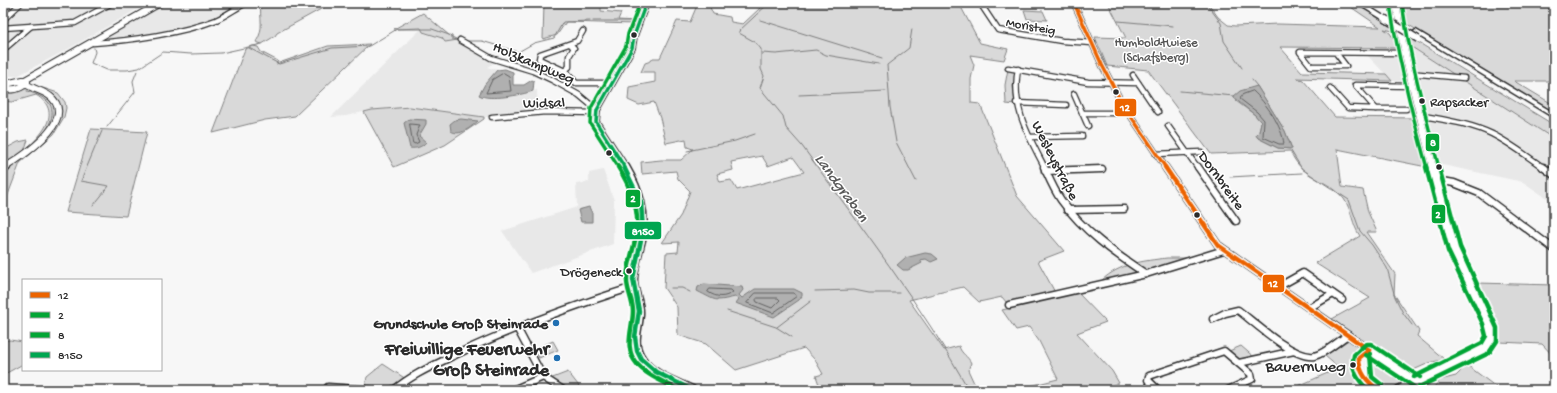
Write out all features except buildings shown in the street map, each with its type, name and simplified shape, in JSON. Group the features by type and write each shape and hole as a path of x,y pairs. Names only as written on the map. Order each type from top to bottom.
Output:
{"highway":[{"path":"1359,3 1486,75 1554,116"},
{"path":"1367,3 1384,16"},
{"path":"1417,36 1467,69 1554,122"}],"main road":[{"path":"18,88 25,82 160,3"},
{"path":"646,3 634,36 632,48 596,111 596,122 629,174 638,194 643,211 642,230 633,280 639,310 635,341 637,352 643,362 651,370 692,390"},
{"path":"1396,3 1412,86 1454,249 1489,322 1492,338 1486,348 1400,390"},
{"path":"3,169 38,143 55,122 58,109 55,101 49,96 36,90 25,82 6,83 4,90 18,88 36,90"}],"street":[{"path":"3,20 21,3"},
{"path":"3,28 78,22 112,3"},
{"path":"92,43 110,42 193,28 218,19 246,3"},
{"name":"Moristeig","path":"980,3 998,30 1062,41 1093,43"},
{"path":"1074,3 1111,82 1128,113 1211,236 1224,250 1427,390"},
{"path":"3,50 31,26"},
{"path":"583,31 578,40 571,44 551,48 538,56 541,61 569,74 572,81 577,83 611,83"},
{"name":"Holzkampweg","path":"460,40 491,58 533,71 552,80 579,95 596,111"},
{"path":"564,71 569,67 569,56 574,48 571,44"},
{"path":"1336,53 1346,66 1311,66 1300,52 1405,54"},
{"path":"1008,68 1088,82 1138,84"},
{"name":"Wesleystraße","path":"1018,69 1015,86 1016,103 1029,137 1045,171 1067,210 1095,238 1126,262 1146,274"},
{"path":"1409,73 1464,78"},
{"path":"1133,75 1158,112"},
{"path":"1376,108 1355,85 1412,86"},
{"path":"1330,88 1348,108 1406,109"},
{"path":"1074,94 1088,126"},
{"path":"1016,103 1066,105"},
{"name":"Widsal","path":"492,117 545,112 596,111"},
{"path":"1082,113 1128,113"},
{"path":"1419,115 1461,123 1481,130 1505,143 1554,176"},
{"name":"Dornbreite","path":"1168,126 1236,222"},
{"path":"1029,137 1082,136"},
{"name":"Dornbreite","path":"1156,154 1201,152"},
{"path":"1045,171 1102,169"},
{"path":"1437,180 1454,183 1479,193 1554,249"},
{"path":"1067,210 1124,209"},
{"path":"1009,305 1146,274 1224,250"},
{"path":"1278,287 1303,273 1342,300"},
{"path":"394,390 415,375 438,363 517,328 550,314 633,286"},
{"path":"1309,308 1333,294"},
{"path":"1213,319 1225,313 1238,310 1294,351 1307,356 1315,356 1348,335"},
{"path":"517,328 543,377 563,390"},
{"path":"1158,390 1148,380 1148,376 1224,351 1251,374 1252,379 1228,390"},
{"path":"1239,363 1294,351"},
{"path":"513,390 543,377"},
{"path":"328,387 370,390"}],"shaded area":[{"path":"3,3 148,3 70,48 17,76 13,76 3,75"},
{"path":"163,3 192,6 196,3 246,3 232,11 193,28 117,40 106,39 106,36"},
{"path":"422,28 423,32 442,38 445,42 458,40 498,61 487,67 497,70 485,84 483,98 525,94 537,90 538,115 484,117 410,107 372,110 346,116 331,117"},
{"name":"Rapsacker","path":"1407,44 1554,139 1554,203 1523,182 1438,164 1417,91"},
{"path":"1372,48 1399,48 1406,82 1392,81 1364,52 1376,52"},
{"path":"603,170 614,200 613,244 531,273 502,231 577,207 576,184 589,182 589,173"}],"green space":[{"path":"261,3 332,3 277,33 275,36 262,44 256,42 261,28"},
{"path":"544,3 601,4 601,11 621,13 618,20 636,21 635,24 566,22 557,35 543,39"},
{"path":"698,3 708,3 713,14 730,17 731,22 743,24 760,8 748,3 978,3 979,6 961,7 980,43 1008,49 1004,60 970,55 974,65 971,79 971,103 980,104 1017,196 1064,251 1038,261 1057,296 1077,292 1106,322 1077,333 1112,371 1119,383 1099,390 1014,390 1058,379 1039,341 1029,327 1016,330 1002,310 1011,308 1002,297 979,302 963,287 909,300 944,350 959,346 961,351 970,361 971,363 968,370 974,383 974,390 821,390 816,376 823,374 815,360 804,348 736,370 706,344 678,335 677,307 664,288 666,253 678,252 679,242 662,243 681,215 690,191 678,179 676,171 642,174 641,162 681,160 693,149 687,147 686,139 666,143 660,118 654,102 639,105 628,100 629,87 655,82 655,72 641,72 645,63 651,61 653,58 660,58 677,21 690,22","holes":["762,156 768,166 793,157 804,172 737,190 731,180 720,182 717,174 733,170 731,162"]},
{"name":"Humboldtwiese (Schafsberg)","path":"1108,3 1208,3 1218,17 1228,25 1235,26 1278,24 1380,27 1345,3 1355,3 1396,29 1397,32 1384,29 1390,33 1399,48 1280,47 1302,72 1386,74 1392,81 1296,78 1303,80 1335,117 1416,118 1427,167 1337,149 1342,187 1363,190 1368,212 1377,232 1366,232 1395,274 1394,294 1419,331 1417,336 1444,359 1429,363 1409,372 1332,319 1370,298 1315,263 1360,236 1355,227 1347,203 1337,192 1302,168 1290,151 1211,154 1148,70 1107,66 1095,37 1126,38","holes":["1257,86 1285,131 1292,149 1278,148 1258,138 1256,135 1259,132 1261,122 1255,115 1236,101"]},
{"path":"1428,3 1554,3 1554,81 1514,81 1554,105 1554,112 1402,21 1401,6 1428,5"},
{"path":"1024,10 1043,11 1047,20 1027,19"},
{"path":"423,13 450,36 458,40 445,42 442,38 423,32 421,28 394,29"},
{"path":"1406,35 1554,125 1554,139 1407,44"},
{"path":"370,44 295,116 265,120 213,133 245,49 253,46 258,47 261,52 278,61 276,64 328,46"},
{"path":"1008,69 1016,71 1013,86 1015,105 1006,104 1005,85"},
{"path":"34,85 58,93 65,102 66,108 64,117 54,134 20,163 3,208 3,150 18,142 28,140 24,151 43,131 49,116 48,109 44,102 36,95 12,102 3,101 3,95 23,90"},
{"path":"410,107 484,117 484,119 445,145 394,167 364,112"},
{"path":"91,129 147,132 126,216 66,212"},
{"path":"1167,258 1190,258 1190,260 1102,282 1101,281 1116,270 1132,264"},
{"path":"1477,283 1554,285 1554,357 1542,344 1500,342 1497,325"},
{"path":"1350,339 1360,345 1360,349 1355,360 1353,360 1355,369 1364,380 1376,390 1289,390 1339,368 1325,356"},
{"path":"10,340 22,342 22,365 3,375 3,341"},
{"path":"553,341 558,350 539,358 535,349"},
{"path":"1241,346 1255,358 1239,360 1229,351"},
{"path":"1371,359 1381,361 1394,368 1404,380 1402,383 1389,390 1380,388 1370,377 1372,367 1367,360"},
{"path":"383,364 406,379 384,389 365,387 367,377"},
{"path":"1467,365 1500,390 1437,390 1434,387 1440,380 1456,376"},
{"path":"568,372 582,390 570,390 550,379"}],"water":[{"path":"505,69 513,72 513,85 524,85 532,80 534,81 533,91 514,96 484,97 479,95 485,84 497,70"},
{"path":"1257,86 1285,131 1292,149 1278,148 1258,138 1256,135 1259,132 1261,122 1255,115 1234,98 1234,96 1240,91"},
{"path":"409,119 426,120 426,124 419,136 426,142 419,147 410,148 404,123"},
{"path":"461,119 478,121 462,132 454,133 451,131 450,124 455,120"},
{"path":"589,207 592,213 592,222 581,222 578,210"},
{"path":"925,253 932,254 938,259 931,262 926,259 920,260 922,263 908,270 903,270 897,265 905,258"},
{"path":"704,284 742,287 743,290 739,295 742,298 755,289 794,289 802,293 802,296 799,300 774,317 736,303 739,299 735,297 716,300 708,297 697,291 698,287"}],"waterway":[{"name":"Landgraben","path":"769,3 739,31 739,33 755,42 761,49 761,69 764,76 760,88 783,116 786,128 802,146 910,296 931,327 969,390"},
{"path":"1206,3 1221,23 1224,41 1242,68"},
{"path":"760,20 882,58"},
{"path":"466,41 482,41 518,52 534,43 554,38 563,22 590,21"},
{"path":"593,21 636,21"},
{"path":"1118,21 1173,26"},
{"path":"249,48 279,64 332,48 369,46 397,29 432,29 452,36 452,39 457,40"},
{"path":"912,29 909,48 887,65 890,107 896,142 916,181"},
{"path":"94,48 95,52 91,63 107,70 127,70 139,68 163,52 191,54 221,53 262,44"},
{"path":"762,53 776,54 816,50 826,55 879,64"},
{"path":"107,127 135,92 133,81 137,71"},
{"path":"1252,80 1257,86"},
{"path":"27,91 41,97 50,104 52,114 47,129"},
{"path":"799,95 886,91"},
{"path":"1180,91 1234,96"},
{"path":"52,93 59,101 61,110 60,119 55,128"},
{"path":"93,206 109,186 81,181 102,131"},
{"path":"687,151 735,141 755,134"},
{"path":"1291,151 1302,169 1349,200 1360,231 1372,245 1387,268 1395,297 1403,313 1412,325"},
{"path":"1230,177 1302,173"},
{"path":"671,288 682,288 690,292"},
{"path":"815,291 854,290 869,293 899,293"},
{"path":"777,327 811,301"},
{"path":"727,311 776,327 792,337"}],"transit line":[{"name":"2","path":"640,3 628,34 626,46 591,108 590,123 626,180 635,203 637,229 627,279 633,311 629,337 631,353 636,363 644,371 678,390"},
{"name":"8150","path":"646,3 634,36 632,48 597,110 596,122 631,178 641,202 643,230 633,279 639,311 635,337 637,351 641,359 656,372 692,390"},
{"name":"12","path":"1074,3 1102,65 1122,103 1218,245 1369,350"},
{"name":"8","path":"1402,3 1407,36 1420,95 1460,247 1497,328 1497,341 1489,353 1413,390"},
{"name":"2","path":"1390,4 1395,38 1408,97 1448,251 1483,324 1486,336 1482,343 1414,377"},
{"name":"8","path":"1360,349 1367,344 1371,344 1420,377"},
{"name":"2","path":"1365,345 1354,355 1353,365 1355,374 1368,390"},
{"name":"12","path":"1369,350 1359,358 1360,368 1367,380 1378,390"},
{"name":"8","path":"1370,354 1372,377 1382,385"},
{"name":"2","path":"1366,355 1414,387"}],"place":[{"name":"Rapsacker","path":"1422,101"},
{"name":"Drögeneck","path":"629,271"},
{"name":"Grundschule Groß Steinrade","path":"556,323"},
{"name":"Freiwillige Feuerwehr Groß Steinrade","path":"557,358"},
{"name":"Bauernweg","path":"1353,365"}]}
